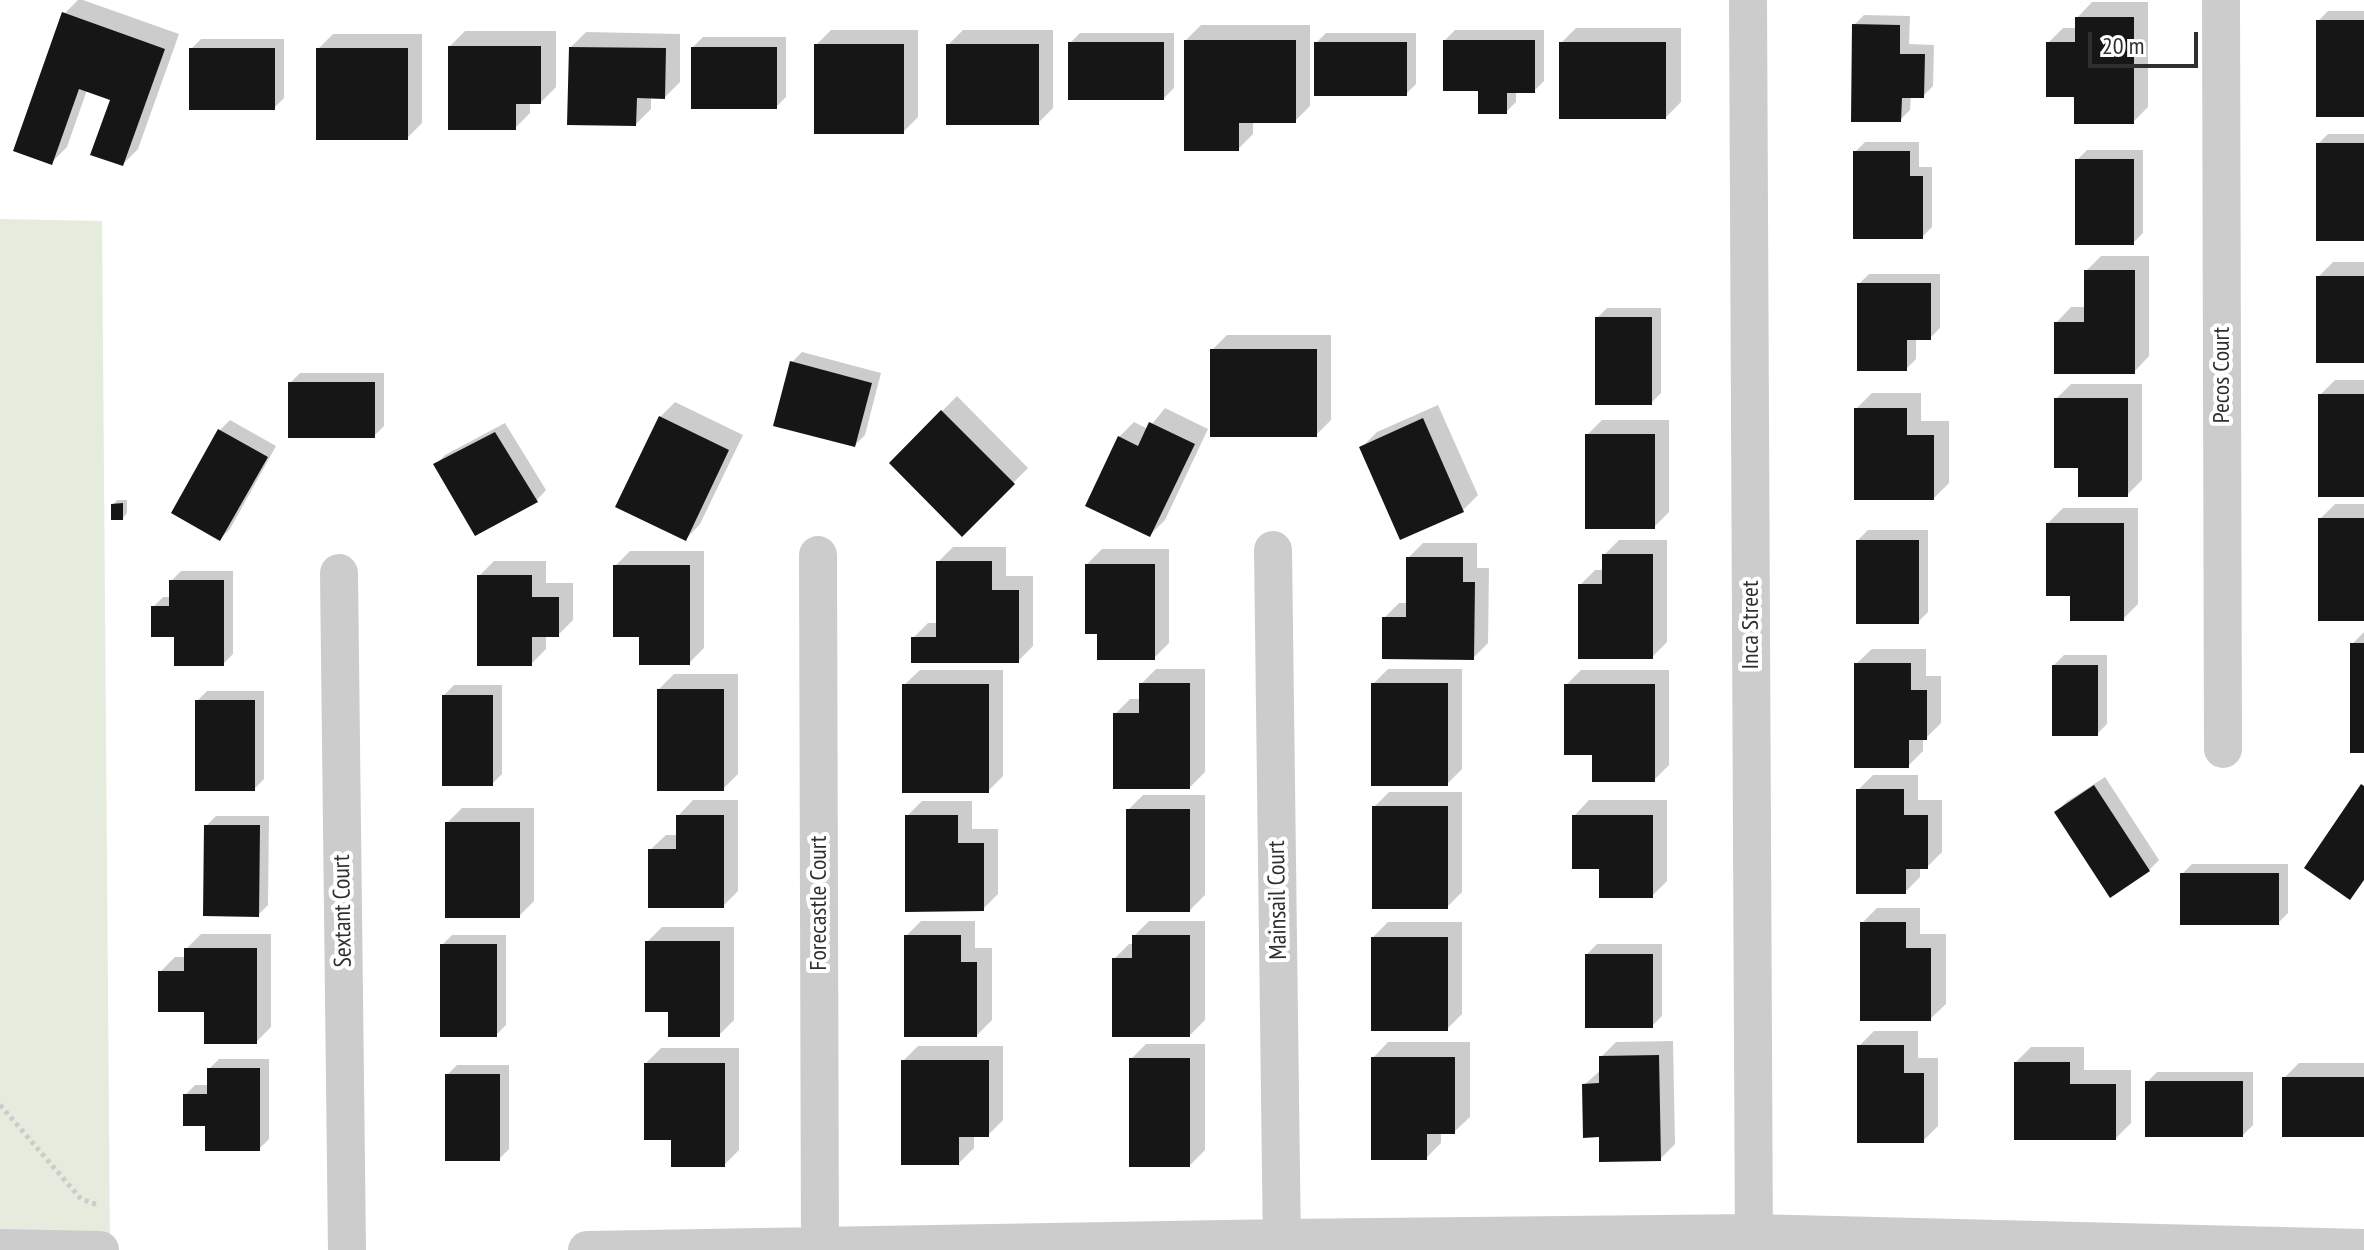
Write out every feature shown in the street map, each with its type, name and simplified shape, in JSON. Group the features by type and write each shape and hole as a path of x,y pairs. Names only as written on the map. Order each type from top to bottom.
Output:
{"street":[{"name":"Inca Street","path":"1748,0 1754,1242"},
{"name":"Pecos Court","path":"2221,0 2223,749"},
{"name":"Mainsail Court","path":"1273,550 1282,1244"},
{"name":"Forecastle Court","path":"818,555 820,1248"},
{"name":"Sextant Court","path":"339,573 347,1250"},
{"path":"587,1250 1754,1242 2364,1248"},
{"path":"0,1248 100,1250"}],"path":[{"path":"0,1105 81,1199 98,1205"}],"green space":[{"path":"0,219 102,221 110,1250 0,1250"}],"building":[{"path":"62,12 165,49 123,166 90,155 110,100 79,89 52,165 13,151"},
{"path":"2075,17 2134,17 2134,124 2074,124 2074,97 2046,97 2046,42 2075,42"},
{"path":"2316,20 2364,20 2364,117 2316,117"},
{"path":"1852,24 1900,25 1900,54 1925,54 1924,98 1902,98 1901,122 1851,122"},
{"path":"1184,40 1296,40 1296,123 1239,123 1239,151 1184,151"},
{"path":"1443,40 1535,40 1535,93 1507,93 1507,114 1478,114 1478,91 1443,91"},
{"path":"1068,42 1164,42 1164,100 1068,100"},
{"path":"1314,42 1407,42 1407,96 1314,96"},
{"path":"1559,42 1666,42 1666,119 1559,119"},
{"path":"814,44 904,44 904,134 814,134"},
{"path":"946,44 1039,44 1039,125 946,125"},
{"path":"448,46 541,46 541,104 516,104 516,130 448,130"},
{"path":"569,47 666,48 665,99 637,98 636,126 567,125"},
{"path":"691,47 777,47 777,109 691,109"},
{"path":"189,48 275,48 275,110 189,110"},
{"path":"316,48 408,48 408,140 316,140"},
{"path":"2316,143 2364,143 2364,241 2316,241"},
{"path":"1853,151 1910,151 1910,176 1923,176 1923,239 1853,239"},
{"path":"2075,159 2134,159 2134,245 2075,245"},
{"path":"2084,270 2135,270 2135,374 2054,374 2054,322 2084,322"},
{"path":"2316,276 2364,276 2364,363 2316,363"},
{"path":"1857,283 1931,283 1931,340 1907,340 1907,371 1857,371"},
{"path":"1595,317 1652,317 1652,405 1595,405"},
{"path":"1210,349 1317,349 1317,437 1210,437"},
{"path":"790,361 872,383 855,447 773,426"},
{"path":"288,382 375,382 375,438 288,438"},
{"path":"2318,394 2364,394 2364,497 2318,497"},
{"path":"2054,398 2128,398 2128,497 2078,497 2078,468 2054,468"},
{"path":"1854,408 1907,408 1907,435 1934,435 1934,500 1854,500"},
{"path":"941,410 1015,484 962,537 889,463"},
{"path":"659,416 729,450 686,541 615,507"},
{"path":"1423,418 1464,512 1400,540 1359,447"},
{"path":"1149,422 1195,444 1150,537 1085,506 1118,436 1138,446"},
{"path":"218,429 268,457 220,541 171,513"},
{"path":"495,432 538,502 475,536 433,464"},
{"path":"1585,434 1655,434 1655,529 1585,529"},
{"path":"123,503 123,520 111,520 111,504"},
{"path":"2318,518 2364,518 2364,621 2318,621"},
{"path":"2046,523 2124,523 2124,621 2070,621 2070,596 2046,596"},
{"path":"1856,540 1919,540 1919,624 1856,624"},
{"path":"1602,554 1653,554 1653,659 1578,659 1578,584 1602,584"},
{"path":"1406,557 1463,557 1463,582 1475,582 1474,660 1382,659 1382,617 1406,617"},
{"path":"936,561 992,561 992,590 1019,590 1019,663 911,663 911,637 936,637"},
{"path":"1085,564 1155,564 1155,660 1097,660 1097,634 1085,634"},
{"path":"613,565 690,565 690,665 639,665 639,637 613,637"},
{"path":"477,575 532,575 532,597 559,597 559,637 532,637 532,666 477,666"},
{"path":"169,580 224,580 224,666 174,666 174,637 151,637 151,606 169,606"},
{"path":"2350,643 2364,643 2364,753 2350,753"},
{"path":"1854,663 1911,663 1911,690 1927,690 1927,740 1909,740 1909,768 1854,768"},
{"path":"2052,665 2098,665 2098,736 2052,736"},
{"path":"1139,683 1190,683 1190,789 1113,789 1113,713 1139,713"},
{"path":"1371,683 1448,683 1448,786 1371,786"},
{"path":"902,684 989,684 989,793 902,793"},
{"path":"1564,684 1655,684 1655,782 1592,782 1592,755 1564,755"},
{"path":"657,689 724,689 724,791 657,791"},
{"path":"442,695 493,695 493,786 442,786"},
{"path":"195,700 255,700 255,791 195,791"},
{"path":"2361,784 2364,786 2364,880 2350,900 2304,868"},
{"path":"2094,785 2150,871 2110,898 2054,812"},
{"path":"1856,789 1904,789 1904,815 1928,815 1928,869 1906,869 1906,894 1856,894"},
{"path":"1372,806 1448,806 1448,909 1372,909"},
{"path":"1126,809 1190,809 1190,912 1126,912"},
{"path":"676,815 724,815 724,908 648,908 648,849 676,849"},
{"path":"905,815 958,815 958,843 984,843 984,911 905,912"},
{"path":"1572,815 1653,815 1653,898 1599,898 1599,869 1572,869"},
{"path":"445,822 520,822 520,918 445,918"},
{"path":"204,825 260,825 259,917 203,916"},
{"path":"2180,873 2279,873 2279,925 2180,925"},
{"path":"1860,922 1906,922 1906,948 1931,948 1931,1021 1860,1021"},
{"path":"904,935 961,935 961,962 977,962 977,1037 904,1037"},
{"path":"1132,935 1190,935 1190,1037 1112,1037 1112,958 1132,958"},
{"path":"1371,937 1448,937 1448,1031 1371,1031"},
{"path":"645,941 720,941 720,1037 668,1037 668,1012 645,1012"},
{"path":"440,944 497,944 497,1037 440,1037"},
{"path":"184,948 257,948 257,1044 204,1044 204,1012 158,1012 158,971 184,971"},
{"path":"1585,954 1653,954 1653,1028 1585,1028"},
{"path":"1857,1045 1904,1045 1904,1073 1924,1073 1924,1143 1857,1143"},
{"path":"1659,1055 1661,1161 1599,1162 1599,1137 1583,1138 1582,1084 1599,1083 1599,1056"},
{"path":"1371,1057 1455,1057 1455,1134 1427,1134 1427,1160 1371,1160"},
{"path":"1129,1058 1190,1058 1190,1167 1129,1167"},
{"path":"901,1060 989,1060 989,1137 959,1137 959,1165 901,1165"},
{"path":"2014,1062 2070,1062 2070,1084 2116,1084 2116,1140 2014,1140"},
{"path":"644,1063 725,1063 725,1167 671,1167 671,1140 644,1140"},
{"path":"207,1068 260,1068 260,1151 205,1151 205,1126 183,1126 183,1094 207,1094"},
{"path":"445,1074 500,1074 500,1161 445,1161"},
{"path":"2282,1077 2364,1077 2364,1137 2282,1137"},
{"path":"2145,1081 2243,1081 2243,1137 2145,1137"}]}
